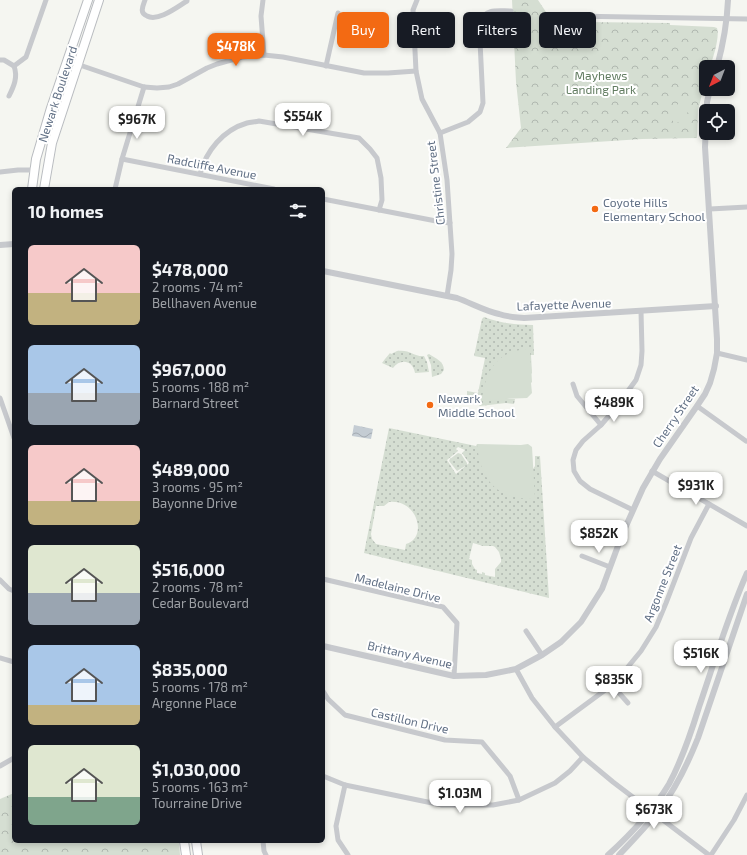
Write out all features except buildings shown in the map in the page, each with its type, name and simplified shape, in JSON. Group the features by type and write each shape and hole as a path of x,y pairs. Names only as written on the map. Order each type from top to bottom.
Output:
{"main road":[{"name":"Newark Boulevard","path":"32,187 36,159 88,0"},
{"name":"Newark Boulevard","path":"44,187 52,143 100,0"},
{"path":"184,843 186,855"},
{"path":"196,843 198,855"}],"street":[{"path":"14,66 26,57 46,0"},
{"path":"145,0 142,10 143,14 154,18 163,15 187,0"},
{"path":"263,0 261,16 264,55"},
{"name":"Christine Street","path":"417,0 413,10 416,71 422,99 440,133 447,180 452,254 447,296"},
{"path":"719,60 723,47 728,0"},
{"path":"440,133 468,122 480,112 483,103 479,21 483,15 490,11 511,11"},
{"path":"596,16 747,19"},
{"path":"326,66 337,17"},
{"path":"68,61 144,87 157,88 169,87 182,82 217,64 242,57 264,55 284,57 364,72 388,73 416,71"},
{"path":"0,60 4,60 14,66 16,71 14,85 9,96"},
{"path":"115,187 122,159 144,87"},
{"path":"200,174 209,152 220,137 247,123 259,121 358,138 377,158 381,178 382,200 379,210"},
{"name":"Cherry Street","path":"516,669 542,655 561,642 581,622 602,589 622,535 652,471 697,406 710,383 717,353 717,339 705,140"},
{"name":"Radcliffe Avenue","path":"122,159 264,187"},
{"path":"0,172 34,170"},
{"path":"325,199 450,223"},
{"path":"710,209 747,207"},
{"path":"0,245 12,244"},
{"name":"Lafayette Avenue","path":"325,271 447,296 469,302 498,314 511,317 524,318 716,306"},
{"path":"633,510 590,489 580,480 574,471 573,460 576,450 583,440 602,425 636,380 641,365 641,311"},
{"path":"717,353 747,360"},
{"path":"573,384 576,396 602,425"},
{"path":"0,398 12,432"},
{"path":"697,406 746,441"},
{"path":"652,471 747,526"},
{"name":"Argonne Street","path":"555,727 612,685 641,651 656,627 691,538 709,504"},
{"path":"582,556 610,567"},
{"path":"608,855 634,829 662,795 670,782 690,736 734,606 747,573"},
{"name":"Madelaine Drive","path":"325,579 443,607 457,623 454,676"},
{"path":"0,580 12,590"},
{"path":"619,855 656,814 678,782 689,760 698,738 747,594"},
{"path":"526,631 542,655"},
{"name":"Brittany Avenue","path":"325,646 454,676 486,676 516,669"},
{"path":"0,658 12,661"},
{"path":"516,669 532,698 555,727 583,757 710,855 734,820 747,795"},
{"path":"612,685 628,703"},
{"name":"Castillon Drive","path":"325,694 345,715 445,740 482,742 510,776 519,800"},
{"path":"325,777 345,785 442,805 493,805 519,800 555,783 570,772 583,757"},
{"path":"0,766 12,759"},
{"path":"345,785 336,826 338,840 347,855"},
{"path":"263,843 264,852 266,855"}],"green space":[{"name":"Mayhews Landing Park","path":"512,0 538,0 546,12 539,12 539,48 596,48 596,22 670,23 670,25 717,28 718,37 712,60 699,60 699,96 702,96 698,110 697,138 642,139 506,148 521,128 514,48 531,48 531,12 513,12"},
{"path":"682,100 691,109 676,124 667,115"},
{"path":"484,317 496,321 520,325 533,325 534,355 531,355 532,373 507,399 515,399 514,404 506,403 480,406 467,396 467,391 478,393 485,358 474,356 482,319"},
{"path":"530,349 532,393 527,398 482,400 489,372 494,365 507,354"},
{"path":"397,351 405,351 424,356 429,372 415,373 412,365 406,362 399,363 393,368 382,363 390,353 391,354"},
{"path":"429,354 439,360 444,367 441,374 432,377 431,365 427,355"},
{"path":"389,428 476,446 477,444 533,469 535,466 535,456 540,456 549,598 364,553","holes":["458,447 465,450 462,453 469,463 456,474 447,460 458,451 456,449","389,502 407,506 413,512 417,520 417,534 413,540 406,544 405,550 376,544 372,539 371,534 376,506 384,506","473,543 495,547 499,552 501,562 495,569 495,577 485,575 485,573 482,572 482,574 477,573 477,570 472,564 472,560 469,559"]},
{"path":"477,444 528,444 532,447 535,499 511,496 501,492 493,486 482,468"},
{"path":"458,453 461,454 467,465 457,471 449,461"},
{"path":"12,794 12,843 179,843 180,855 0,855 0,799"}],"water":[{"path":"354,425 373,429 371,439 352,436"}],"place":[{"name":"Coyote Hills Elementary School","path":"595,209"},
{"name":"Newark Middle School","path":"430,405"}]}
